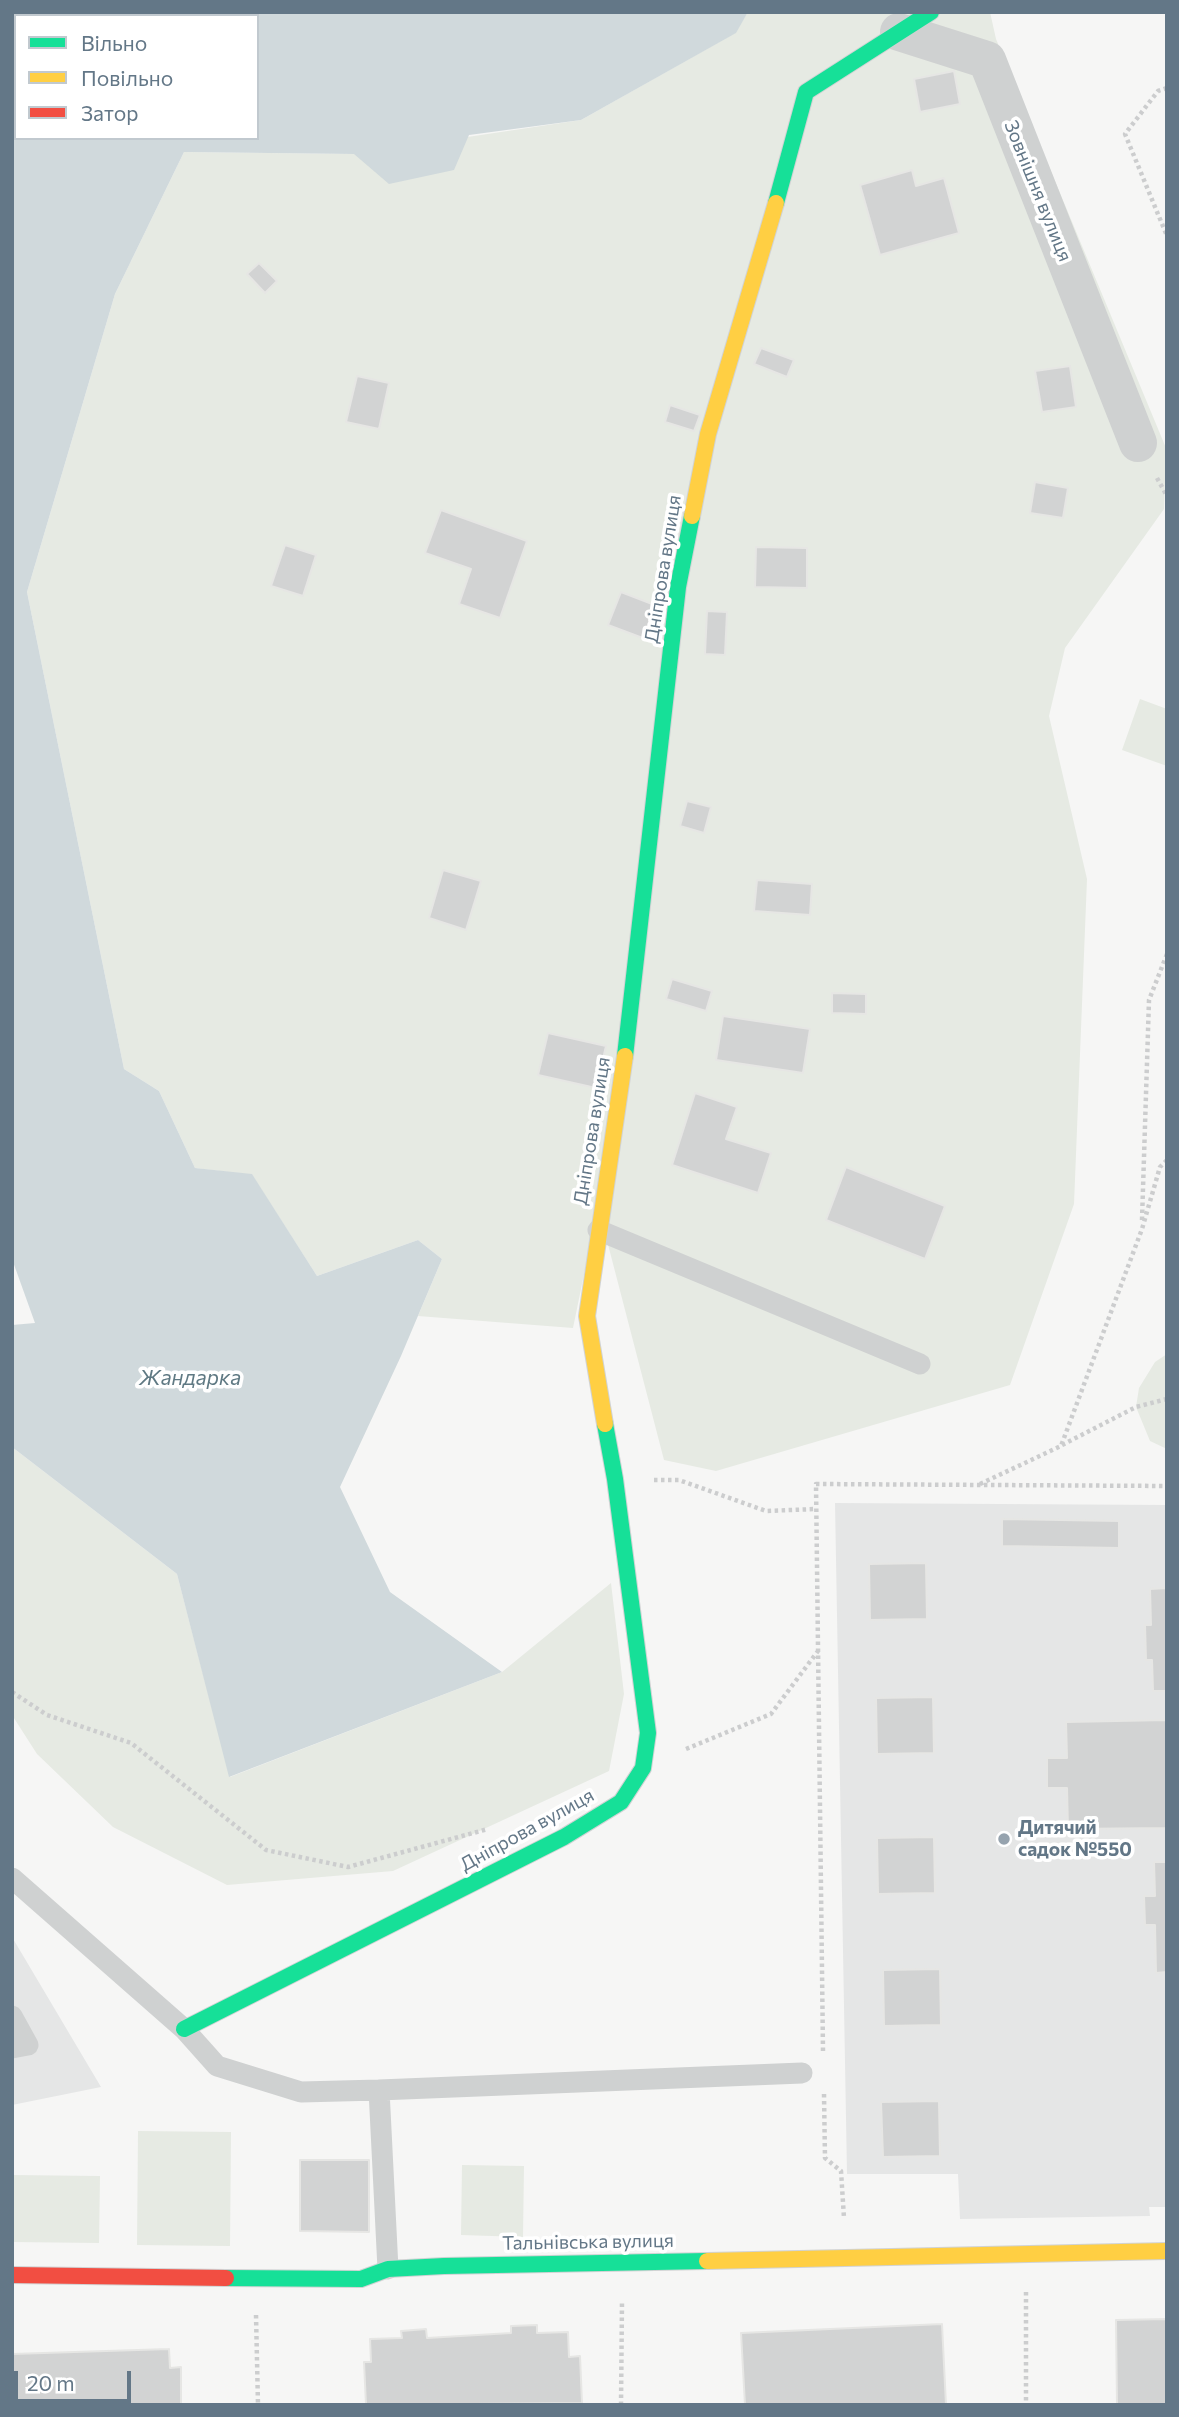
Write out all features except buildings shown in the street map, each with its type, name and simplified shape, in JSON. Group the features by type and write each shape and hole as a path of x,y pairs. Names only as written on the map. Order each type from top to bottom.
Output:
{"street":[{"path":"898,32 931,12"},
{"name":"Зовнішня вулиця","path":"898,32 986,60 1138,443"},
{"name":"Дніпрова вулиця","path":"184,2029 564,1837 621,1802 642,1768 648,1732 615,1479 587,1316 623,1075 678,587 708,434 806,92 898,32"},
{"name":"Тальнівська вулиця","path":"12,2275 361,2279 388,2269 444,2266 1167,2251"}],"lane":[{"path":"598,1230 920,1364"},
{"path":"12,1878 184,2029 217,2066 301,2092 802,2073"},
{"path":"12,2016 28,2045 12,2048"},
{"path":"379,2090 388,2269"}],"path":[{"path":"1167,88 1158,91 1125,134 1167,236"},
{"path":"1142,1228 1149,1000 1167,954"},
{"path":"1061,1446 1142,1228 1160,1167 1167,1160"},
{"path":"978,1485 1136,1408 1167,1399"},
{"path":"679,1480 766,1511 816,1509"},
{"path":"824,2062 816,1484 1167,1486"},
{"path":"642,1768 771,1714 818,1651"},
{"path":"12,1692 47,1715 131,1743 266,1850 348,1867 489,1828"},
{"path":"824,2089 825,2158 841,2171 846,2257"},
{"path":"1026,2287 1026,2405"},
{"path":"621,2405 622,2298"},
{"path":"256,2308 258,2405"}],"shaded area":[{"path":"748,12 990,12 996,39 1166,448 1164,509 1065,648 1049,716 1087,879 1074,1204 1010,1385 716,1471 664,1460 598,1206 573,1328 418,1316 442,1259 418,1240 317,1276 252,1175 195,1168 159,1091 124,1069 27,592 115,294 184,152 354,154 581,120 735,33"},
{"path":"1140,699 1167,709 1167,766 1122,750"},
{"path":"1167,1354 1167,1449 1150,1441 1136,1407 1139,1388 1155,1362"},
{"path":"12,1447 177,1574 230,1777 502,1672 611,1583 624,1694 609,1771 393,1871 227,1885 113,1827 37,1754 12,1715"},
{"name":"Дитячий садок №550","path":"835,1503 1167,1505 1167,2207 1149,2207 1150,2216 960,2219 958,2174 847,2174"},
{"path":"12,1937 101,2087 12,2105"},
{"path":"138,2131 231,2132 230,2246 137,2245"},
{"path":"462,2165 524,2166 523,2237 461,2235"},
{"path":"13,2175 100,2176 99,2243 12,2242"}],"water":[{"name":"Жандарка","path":"12,12 748,12 736,33 581,120 469,135 454,170 389,184 354,154 184,152 115,294 27,592 124,1069 159,1091 195,1168 252,1174 317,1276 418,1240 442,1259 401,1356 340,1487 390,1592 502,1672 229,1777 177,1574 12,1447 12,1325 35,1323 12,1259"}],"traffic: fast":[{"path":"776,203 806,92 931,12"},
{"path":"625,1056 678,587 692,516"},
{"path":"184,2029 564,1837 621,1802 643,1768 648,1733 615,1479 605,1424"},
{"path":"226,2278 361,2279 388,2269 444,2266 707,2261"}],"traffic: slow":[{"path":"692,516 708,434 776,203"},
{"path":"605,1424 587,1316 625,1056"},
{"path":"707,2261 1167,2251"}],"traffic: jam":[{"path":"12,2275 226,2278"}],"place":[{"name":"Дитячий садок №550","path":"1004,1839"}]}
